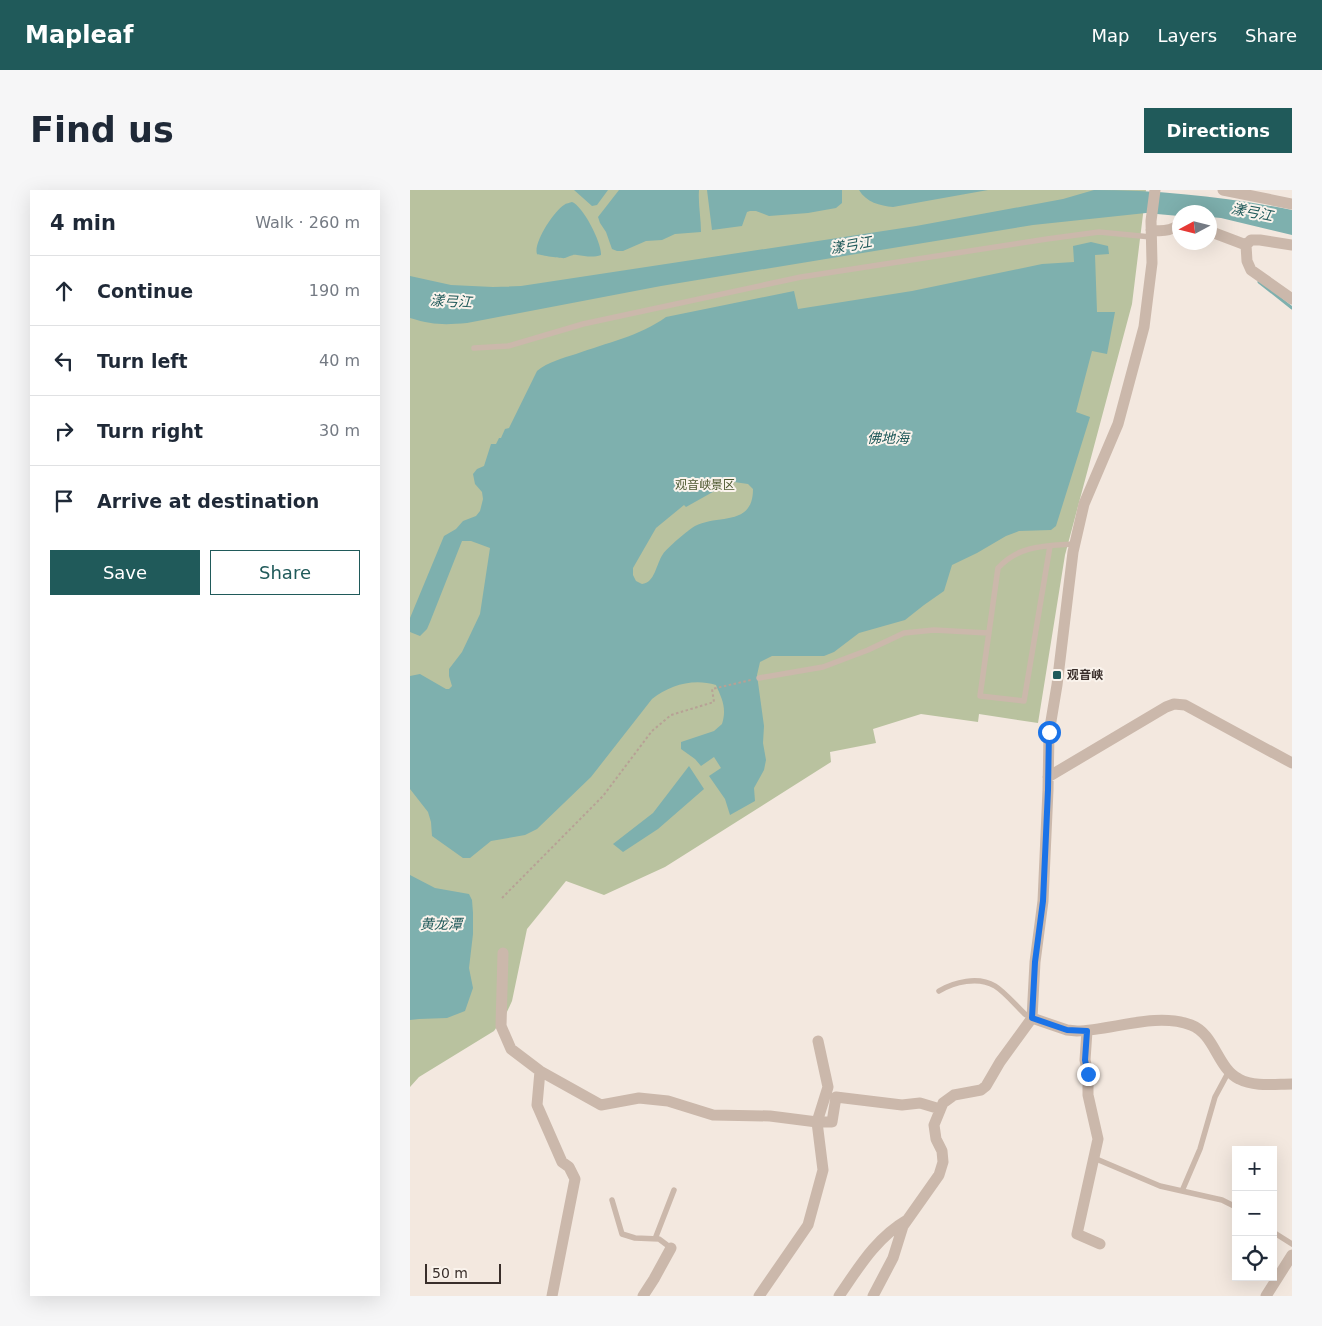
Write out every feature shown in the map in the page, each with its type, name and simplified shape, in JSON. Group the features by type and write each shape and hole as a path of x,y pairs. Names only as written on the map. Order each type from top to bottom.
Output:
{"street":[{"path":"873,1296 893,1258 899,1235 941,1168 942,1152 936,1139 934,1125 944,1100 954,1095 981,1090 986,1086 1000,1062 1032,1018 1035,962 1043,901 1049,732 1074,544 1084,504 1118,424 1144,327 1152,263 1151,229 1155,190"},
{"path":"1223,190 1292,204"},
{"path":"1151,229 1165,231 1172,229"},
{"path":"1217,234 1246,245"},
{"path":"1292,245 1260,240 1251,240 1246,245 1247,261 1252,270 1292,299"},
{"path":"1048,777 1166,707 1178,704 1185,705 1292,763"},
{"path":"504,953 501,1026 511,1049 540,1071 601,1105 639,1098 668,1101 713,1115 770,1116 817,1122 832,1122 836,1097 902,1105 920,1103 940,1109"},
{"path":"1032,1018 1067,1030 1087,1031 1142,1022 1164,1021 1192,1025 1203,1033 1229,1071 1240,1080 1257,1084 1292,1084"},
{"path":"1087,1031 1085,1060 1088,1074 1088,1094 1098,1132 1098,1139 1078,1234 1100,1244"},
{"path":"759,1296 808,1225 823,1170 817,1122 828,1087 818,1041"},
{"path":"540,1071 537,1105 562,1162 569,1167 575,1179 552,1296"},
{"path":"839,1296 867,1255 891,1229 907,1220"},
{"path":"644,1296 671,1248"},
{"path":"1266,1296 1292,1256"}],"lane":[{"path":"474,348 508,346 583,324 801,277 1047,239 1099,232 1151,229"},
{"path":"1050,546 1024,701 980,696 998,568 1004,561 1020,551 1038,547 1050,546 1074,544"},
{"path":"759,678 823,667 868,650 904,633 934,630 988,633"},
{"path":"938,991 951,984 965,982 980,982 994,986 1026,1015 1032,1018"},
{"path":"1182,1191 1200,1149 1215,1097 1229,1071"},
{"path":"1094,1158 1160,1186 1222,1200 1232,1205"},
{"path":"655,1238 674,1190"},
{"path":"612,1200 622,1234 635,1238 659,1239 671,1248"},
{"path":"1277,1235 1292,1244"}],"path":[{"path":"502,898 603,796 652,731 671,715 714,702 712,689 759,678"}],"green space":[{"name":"观音峡景区","path":"410,190 1146,190 1132,304 1065,555 1038,723 979,714 978,722 921,714 873,729 876,743 830,752 831,762 665,867 604,895 566,881 527,929 512,1001 506,1014 494,1031 419,1077 410,1087"}],"water":[{"path":"574,190 608,190 597,205 592,206"},
{"path":"619,190 699,190 701,232 675,234 662,240 646,241 623,251 612,249 598,217"},
{"path":"707,190 842,190 842,203 836,208 808,213 769,216 756,211 750,211 747,212 742,226 712,230"},
{"path":"859,190 988,190 893,207 874,203 865,198"},
{"name":"漾弓江","path":"1094,190 1144,191 1243,201 1292,210 1292,235 1217,218 1217,205 1172,205 1172,215 1146,213 1033,225 661,286 467,323 438,324 410,318 410,276 451,285 521,286 916,226 1063,199"},
{"path":"572,202 581,210 591,226 601,255 592,257 574,255 563,258 537,254 541,235 550,220 560,208"},
{"name":"佛地海","path":"1091,242 1108,246 1109,254 1095,255 1097,312 1115,312 1107,354 1092,351 1076,412 1090,417 1056,526 1051,530 1019,531 952,565 944,591 905,620 859,633 834,652 824,656 772,656 760,662 757,675 764,726 763,743 766,760 764,770 754,788 755,801 730,815 725,799 709,776 721,768 714,757 701,766 681,749 681,742 714,731 722,724 723,704 716,685 699,682 682,684 666,690 652,699 591,777 537,829 525,835 491,841 470,858 463,858 432,836 428,812 410,789 410,676 420,674 446,689 452,686 449,669 462,652 480,614 490,548 471,541 462,541 427,629 420,636 410,632 410,618 444,536 456,529 463,521 476,516 480,511 483,499 482,492 475,484 473,474 477,469 484,466 491,444 496,444 505,429 509,428 537,371 556,361 634,334 666,317 794,291 798,309 912,291 1042,264 1074,262 1073,246","holes":["734,482 748,484 753,489 751,501 747,509 733,517 695,526 665,551 650,580 642,584 636,581 633,575 633,568 656,528 684,505 686,507 727,484"]},
{"path":"689,766 704,789 658,829 623,852 613,844 653,813"},
{"name":"黄龙潭","path":"410,875 435,888 469,894 472,900 473,934 469,968 473,988 465,1011 447,1018 410,1020"}],"waterway":[{"path":"1259,282 1292,308"}],"place":[{"name":"观音峡","path":"1057,675"}],"route":[{"path":"1049,732 1043,901 1035,962 1032,1018 1067,1030 1087,1031 1085,1060 1088,1074"}]}
